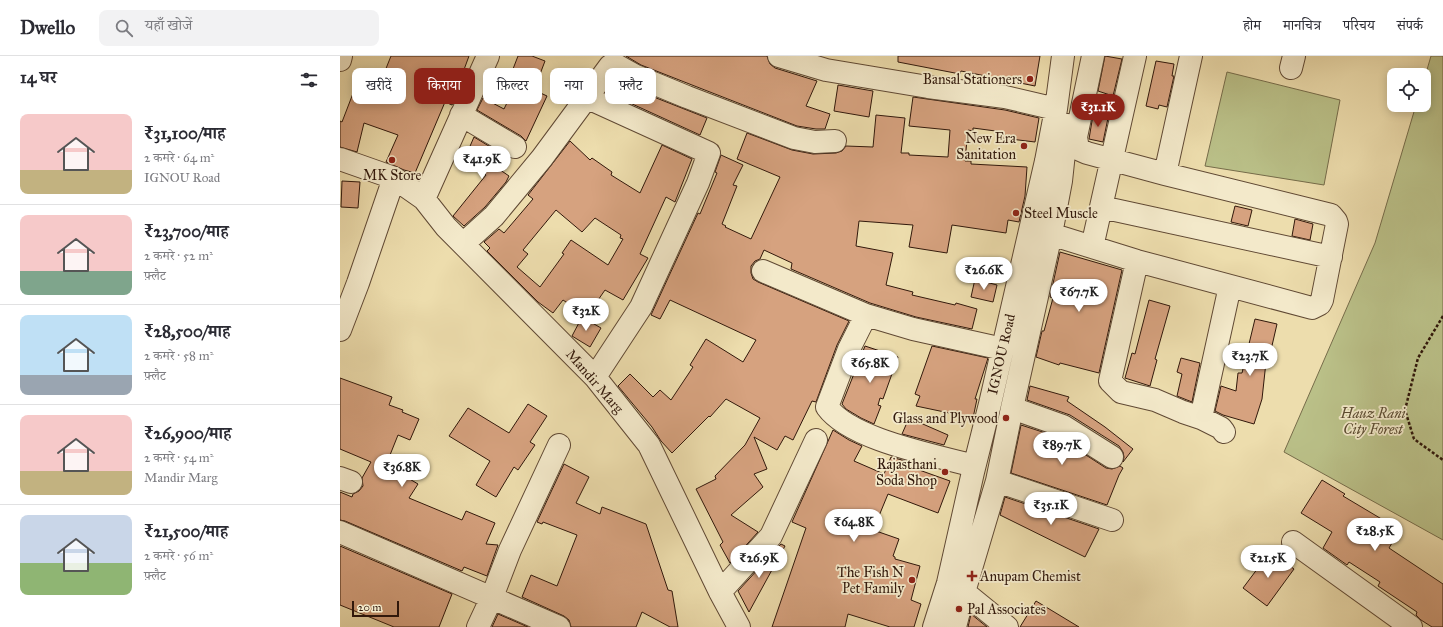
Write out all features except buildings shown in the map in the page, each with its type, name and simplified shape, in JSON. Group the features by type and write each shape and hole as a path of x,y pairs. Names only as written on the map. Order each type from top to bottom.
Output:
{"street":[{"path":"340,60 341,56"},
{"path":"424,199 488,56"},
{"path":"779,56 826,70 928,87 1005,97 1056,109"},
{"name":"IGNOU Road","path":"955,627 997,481 1012,408 1041,231 1050,142 1063,56"},
{"name":"IGNOU Road","path":"934,627 948,583 974,466 1003,348 1041,231 1061,181 1075,56"},
{"path":"1041,231 1137,261 1312,308 1320,304 1322,300 1337,224 1332,215 1165,174 1087,153 1078,149 1076,137 1093,56"},
{"path":"1092,247 1135,56"},
{"path":"1165,174 1191,56"},
{"path":"597,84 607,68 610,66 618,66 636,76 687,97 794,138 815,142 834,141"},
{"path":"595,377 641,308 698,183 709,153 597,102"},
{"path":"463,244 494,216 542,158 583,104"},
{"path":"461,115 516,147"},
{"name":"Mandir Marg","path":"340,159 394,178 424,199 463,244 595,377 649,444 720,592 739,627"},
{"path":"340,330 358,283 394,178"},
{"path":"1101,207 1331,257"},
{"path":"1137,261 1110,382 1121,392 1155,400 1201,418 1221,428 1224,432"},
{"path":"763,271 866,315 913,328 1003,348"},
{"path":"1201,418 1230,286"},
{"path":"866,315 849,349 826,407 844,423 883,442 974,466"},
{"path":"1012,408 1063,426 1112,457"},
{"path":"720,592 771,536 816,440"},
{"path":"478,627 492,597 510,550 559,444"},
{"path":"997,481 1112,520"},
{"path":"340,532 559,627"},
{"path":"1293,542 1411,627"},
{"path":"964,592 1007,627"}],"path":[{"path":"1443,316 1418,358 1405,410 1414,439 1443,460"}],"green space":[{"name":"Hauz Rani City Forest","path":"1431,56 1443,56 1443,540 1284,452 1375,243 1414,112 1431,112 1431,68 1428,68"},
{"path":"1227,72 1340,100 1324,185 1205,166"}],"place":[{"name":"Bansal Stationers","path":"1030,79"},
{"name":"New Era Sanitation","path":"1024,146"},
{"name":"MK Store","path":"392,160"},
{"name":"Steel Muscle","path":"1016,213"},
{"name":"Glass and Plywood","path":"1006,418"},
{"name":"Rajasthani Soda Shop","path":"945,472"},
{"name":"Anupam Chemist","path":"972,576"},
{"name":"The Fish N Pet Family","path":"912,580"},
{"name":"Pal Associates","path":"959,609"}]}
